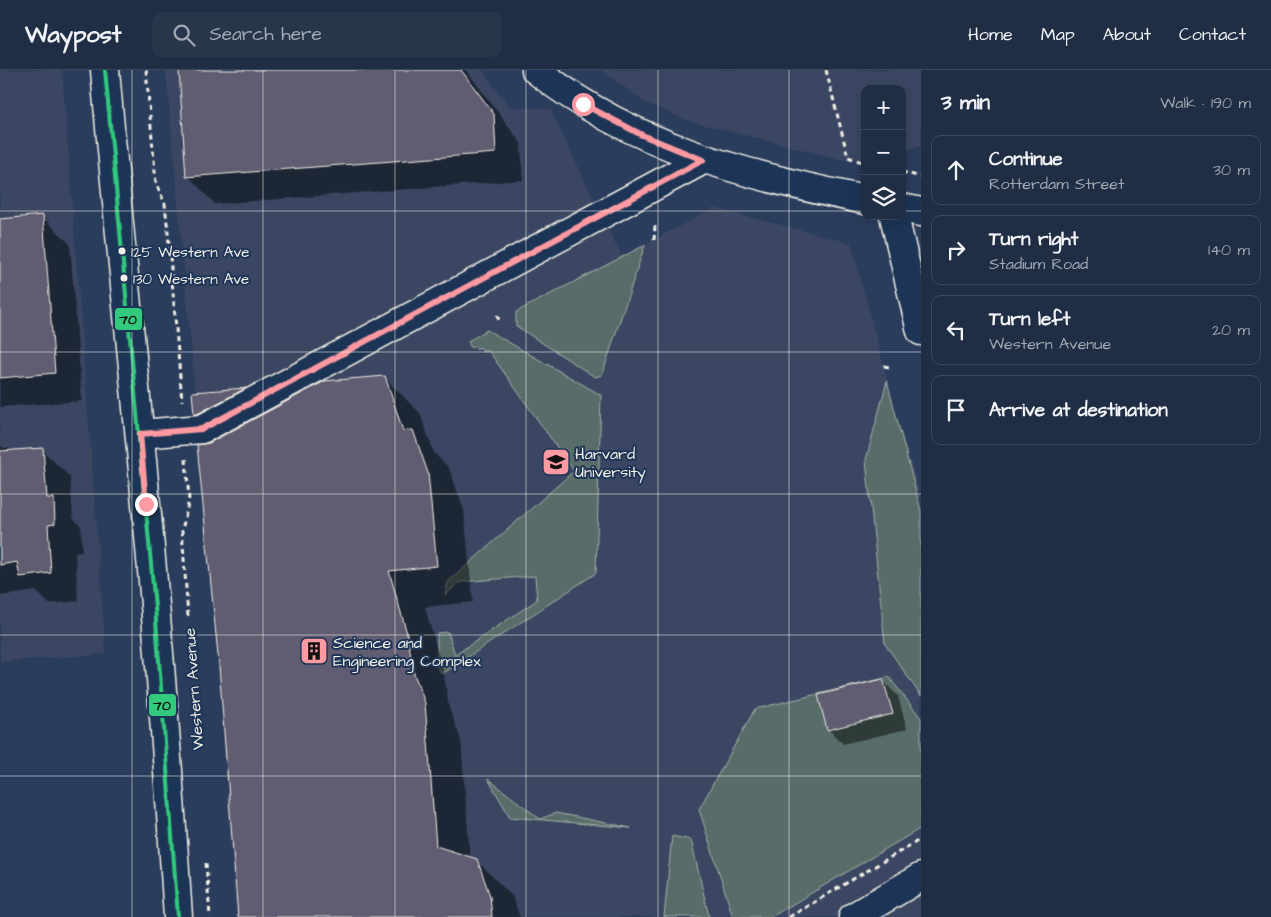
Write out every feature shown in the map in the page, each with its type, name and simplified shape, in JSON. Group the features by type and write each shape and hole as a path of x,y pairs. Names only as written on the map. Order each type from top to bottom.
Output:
{"street":[{"name":"Western Avenue","path":"105,70 113,173 140,434 166,729 178,917"},
{"path":"536,70 568,94 601,114 642,135 703,160 787,183 861,199"},
{"path":"140,434 202,429 703,160"},
{"path":"906,209 921,212"},
{"path":"895,220 921,331"},
{"path":"853,917 921,877"}],"path":[{"path":"146,70 156,183 165,204 182,405"},
{"path":"826,70 848,157 861,162"},
{"path":"906,173 921,177"},
{"path":"654,240 655,226"},
{"path":"497,315 500,323"},
{"path":"884,366 889,368"},
{"name":"Western Avenue","path":"186,462 188,500 182,530 188,624"},
{"path":"789,917 921,839"},
{"path":"206,858 210,917"}],"shaded area":[{"path":"0,70 62,70 106,654 0,662"},
{"name":"Harvard University","path":"166,70 482,70 510,107 550,109 622,257 714,208 851,243 900,428 921,497 921,917 236,917 210,554"},
{"path":"601,70 921,70 921,146 906,149 906,85 861,85 861,159 849,161 689,121 646,103"}],"green space":[{"path":"645,245 602,375 595,377 516,326 516,312"},
{"path":"487,330 601,395 596,573 442,674 437,667 437,633 448,632 455,655 537,600 535,576 460,582 445,595 448,582 574,471 488,350 484,352 480,347 476,349 474,346 471,348 468,341"},
{"path":"887,381 921,511 921,696 885,644 866,460"},
{"path":"889,677 921,718 921,828 771,917 733,917 699,809 755,709"},
{"path":"488,779 540,819 556,813 631,828 510,817"},
{"path":"672,836 691,840 709,917 664,917"}],"building":[{"path":"179,70 461,70 494,114 496,153 186,177"},
{"path":"43,215 55,373 0,378 0,219"},
{"name":"Science and Engineering Complex","path":"385,376 403,431 413,430 428,473 437,566 389,571 408,637 413,671 425,703 436,846 477,859 490,896 492,917 238,917 219,665 197,445 209,443 325,381"},
{"path":"246,388 197,414 194,414 192,392"},
{"path":"43,448 47,498 54,498 55,524 48,525 51,573 20,577 17,562 0,565 0,451"},
{"path":"883,679 893,714 827,730 818,695"}],"transit line":[{"name":"70","path":"105,70 155,607 178,917"}],"place":[{"name":"125 Western Ave","path":"122,251"},
{"name":"130 Western Ave","path":"124,278"},
{"name":"Harvard University","path":"556,462"},
{"name":"Science and Engineering Complex","path":"314,651"}],"route":[{"path":"146,504 140,434 184,432 202,429 703,160 642,135 583,104"}]}
